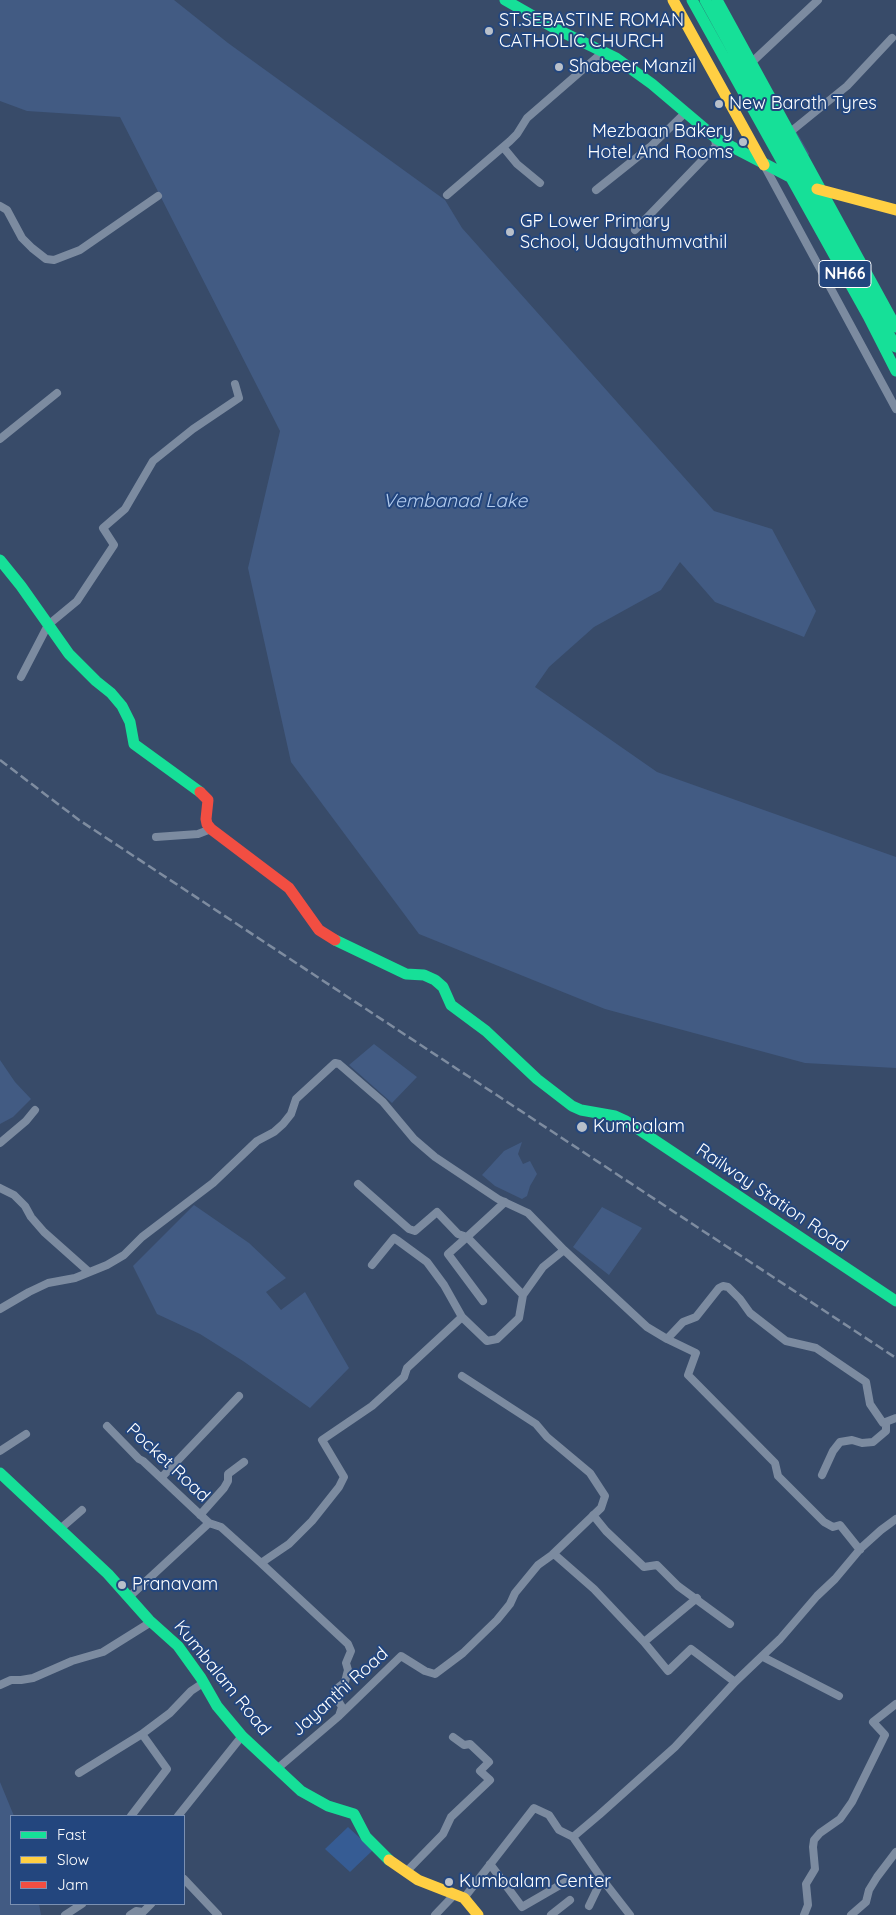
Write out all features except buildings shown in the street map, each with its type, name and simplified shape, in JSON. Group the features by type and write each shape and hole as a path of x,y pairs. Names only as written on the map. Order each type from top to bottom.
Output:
{"main road":[{"path":"504,0 556,30 616,58 652,84 715,138 764,165 822,191 896,210"},
{"path":"673,0 764,165"},
{"name":"NH66","path":"692,0 792,178 896,371"},
{"name":"NH66","path":"705,0 896,347"},
{"path":"716,0 896,327"},
{"path":"0,560 21,586 68,654 111,693 122,706 130,722 134,744 208,800 206,819 211,829"},
{"name":"Railway Station Road","path":"211,829 289,888 300,907 319,930 345,946 406,974 424,975 443,987 451,1005 486,1032 538,1079 572,1106 581,1110 608,1114 626,1122 896,1301"},
{"name":"Kumbalam Road","path":"0,1473 108,1574 151,1622 178,1646 204,1683 217,1706 242,1736 301,1791 328,1806 354,1814 366,1838 394,1864 418,1880 459,1896 478,1915"}],"street":[{"path":"751,63 818,0"},
{"path":"790,133 847,86 892,38"},
{"path":"447,195 517,134 527,118 604,52"},
{"path":"596,190 650,147 686,112"},
{"path":"635,230 716,146 715,138"},
{"path":"503,147 517,164 540,183"},
{"path":"764,165 896,409"},
{"path":"0,206 7,210 22,238 46,259 54,260 80,250 158,196"},
{"path":"21,677 48,626 77,601 114,545 103,528 125,509 153,461 193,429 239,398 235,384"},
{"path":"0,439 57,393"},
{"path":"156,837 198,834 211,829"},
{"path":"0,1309 48,1282 75,1278 107,1265 124,1255 142,1237 213,1183 256,1141 274,1132 291,1114 296,1099 335,1063 339,1064 383,1102 414,1139 435,1157 504,1202 528,1213 564,1250 647,1327 696,1353 688,1375 776,1463 778,1476 824,1522 832,1527 840,1525 860,1550"},
{"path":"0,1143 26,1121 35,1110"},
{"path":"358,1184 409,1229 415,1231 437,1212 458,1234 467,1237 523,1295"},
{"path":"0,1188 14,1195 25,1206 31,1217 44,1232 88,1272"},
{"path":"483,1301 448,1254 504,1202"},
{"path":"372,1265 394,1238 427,1262 444,1285 462,1317 487,1341 497,1339 520,1318 523,1295 543,1267 564,1250"},
{"path":"667,1338 683,1322 696,1316 719,1288 723,1286 728,1287 750,1313 786,1341 816,1348 866,1382 870,1404 883,1423 896,1418"},
{"path":"261,1563 289,1544 312,1521 339,1487 344,1477 322,1440 384,1396 404,1376 406,1368 462,1317"},
{"name":"Jayanthi Road","path":"278,1768 339,1716 402,1656 426,1671 435,1674 463,1653 497,1620 510,1604 515,1593 538,1565 554,1554 600,1508 605,1496 590,1474 547,1437 536,1424 462,1376"},
{"path":"162,1478 239,1396"},
{"path":"822,1475 833,1451 840,1442 852,1440 862,1443 873,1442 886,1431 886,1422"},
{"name":"Pocket Road","path":"106,1426 138,1459 144,1461 200,1515 209,1523 221,1526 348,1644 351,1651 346,1663 348,1670 345,1682 335,1690 334,1694 342,1707 339,1716"},
{"path":"0,1451 26,1434"},
{"name":"Pocket Road","path":"200,1515 224,1488 228,1481 228,1474 244,1462"},
{"path":"60,1530 82,1510"},
{"path":"593,1515 606,1531 644,1567 657,1565 678,1586 697,1598 730,1624"},
{"path":"573,1837 675,1747 735,1682 763,1657 860,1550 896,1519"},
{"path":"129,1597 209,1523"},
{"path":"554,1554 594,1589 644,1642 668,1671 691,1649 735,1682"},
{"path":"644,1642 697,1598"},
{"path":"0,1685 11,1680 33,1678 72,1661 103,1652 151,1622"},
{"path":"763,1657 839,1696"},
{"path":"80,1773 142,1734 170,1713 191,1691 204,1683"},
{"path":"804,1915 808,1905 806,1884 815,1869 814,1840 840,1819 852,1802 884,1735 873,1722 896,1704"},
{"path":"132,1815 167,1769 142,1734"},
{"path":"179,1815 242,1736"},
{"path":"406,1872 443,1834 451,1817 490,1780 480,1771 489,1762 470,1744 464,1745 453,1737"},
{"path":"435,1915 459,1896 490,1864 534,1808 549,1815 559,1830 573,1837 630,1915"},
{"path":"851,1915 866,1902 869,1890 876,1877 896,1852"},
{"path":"490,1864 522,1907 567,1881"},
{"path":"589,1906 602,1879"},
{"path":"185,1880 218,1915"},
{"path":"551,1915 570,1900"},
{"path":"65,1915 80,1905"},
{"path":"130,1915 136,1911 143,1912 149,1905"}],"shaded area":[{"path":"348,1827 373,1850 350,1872 325,1849"}],"water":[{"name":"Vembanad Lake","path":"0,0 174,0 228,43 445,200 462,228 714,511 772,529 816,611 804,637 715,602 680,562 661,590 594,627 549,667 535,687 657,772 896,857 896,1068 805,1063 605,1009 419,934 291,762 248,568 280,431 120,117 27,111 0,101"},
{"path":"374,1044 417,1077 392,1103 349,1065"},
{"path":"0,1060 15,1082 31,1099 13,1117 0,1124"},
{"path":"522,1142 518,1154 523,1164 530,1161 537,1174 527,1196 522,1199 495,1186 482,1175 504,1151"},
{"path":"194,1205 249,1243 286,1278 266,1292 281,1310 305,1292 349,1368 310,1408 243,1361 200,1334 157,1314 133,1266"},
{"path":"602,1207 642,1228 609,1275 573,1247"},
{"path":"0,1782 14,1815 10,1815 10,1905 39,1905 41,1915 0,1915"}],"waterway":[{"path":"795,132 808,154"}],"railway":[{"path":"0,760 79,820 896,1358"}],"traffic: fast":[{"path":"505,0 556,29 616,58 652,84 717,139 792,178"},
{"path":"692,0 868,316 896,371"},
{"path":"705,0 896,347"},
{"path":"717,0 896,327"},
{"path":"0,560 21,586 69,654 111,693 122,706 130,722 134,744 200,792"},
{"path":"335,940 406,974 424,975 435,980 443,987 451,1005 486,1031 537,1079 572,1106 581,1110 615,1116 626,1121 896,1301"},
{"path":"0,1473 108,1574 149,1620 178,1646 201,1678 217,1706 242,1736 301,1791 328,1806 354,1814 366,1837 389,1860"}],"traffic: slow":[{"path":"673,0 764,165"},
{"path":"817,189 896,210"},
{"path":"389,1860 418,1880 464,1898 478,1915"}],"traffic: jam":[{"path":"200,792 208,800 206,819 211,829 289,888 319,930 335,940"}],"place":[{"name":"ST.SEBASTINE ROMAN CATHOLIC CHURCH","path":"489,31"},
{"name":"Shabeer Manzil","path":"559,67"},
{"name":"New Barath Tyres","path":"719,104"},
{"name":"Mezbaan Bakery Hotel And Rooms","path":"743,142"},
{"name":"GP Lower Primary School, Udayathumvathil","path":"510,232"},
{"name":"Kumbalam","path":"582,1127"},
{"name":"Pranavam","path":"122,1585"},
{"name":"Kumbalam Center","path":"449,1882"}]}
